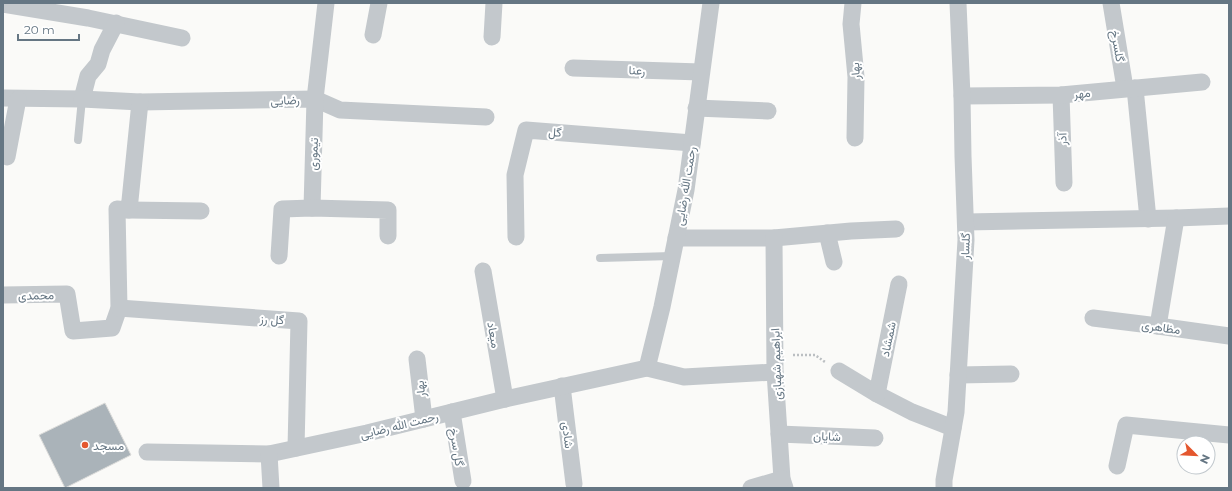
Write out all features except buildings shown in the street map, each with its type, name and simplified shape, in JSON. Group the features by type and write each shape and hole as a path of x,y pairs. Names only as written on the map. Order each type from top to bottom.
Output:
{"street":[{"name":"تیموری","path":"312,208 315,99 326,3"},
{"path":"373,35 379,3"},
{"path":"492,37 494,3"},
{"name":"رحمت الله رضایی","path":"647,368 662,307 686,190 711,3"},
{"name":"بهار","path":"853,3 851,24 856,77 855,138"},
{"name":"گلسار","path":"944,488 956,412 966,248 958,3"},
{"name":"گلسرخ","path":"1111,3 1130,88 1148,219"},
{"path":"3,4 116,24 182,38"},
{"path":"82,99 88,76 98,64 102,50 116,24"},
{"name":"رعنا","path":"573,68 701,72"},
{"name":"مهر","path":"962,96 1061,95 1202,82"},
{"name":"آذر","path":"1061,95 1064,183"},
{"name":"رضایی","path":"10,98 82,99 140,102 315,99 340,110 486,117"},
{"path":"7,157 10,98"},
{"path":"129,210 140,102"},
{"path":"696,108 768,111"},
{"name":"گل","path":"516,236 514,175 526,130 692,142"},
{"path":"279,256 282,209 312,208 388,210 388,236"},
{"path":"119,308 118,209 201,211"},
{"path":"966,222 1229,216"},
{"path":"1158,326 1176,218"},
{"path":"676,238 774,238 896,229"},
{"path":"827,233 834,262"},
{"name":"ابراهیم شهبازی","path":"774,238 774,355 778,434 783,483"},
{"name":"میعاد","path":"483,271 505,399"},
{"name":"شمشاد","path":"877,394 900,284"},
{"name":"محمدی","path":"3,295 67,294 73,330 112,328 119,308"},
{"name":"گل رز","path":"119,308 299,321 296,448"},
{"name":"مظاهری","path":"1093,318 1229,336"},
{"name":"بهار","path":"417,359 424,419"},
{"name":"رحمت الله رضایی","path":"147,452 269,454 367,433 562,386 647,368 684,377 775,372"},
{"path":"839,370 877,394 912,412 953,428"},
{"path":"958,375 1011,374"},
{"name":"شادی","path":"562,386 574,484"},
{"name":"گل سرخ","path":"452,412 463,481"},
{"path":"1117,466 1126,426 1229,435"},
{"name":"شایان","path":"778,434 875,438"},
{"path":"269,454 271,488"},
{"path":"751,488 783,483"}],"lane":[{"path":"78,140 82,99"},
{"path":"600,258 672,256"}],"path":[{"path":"774,355 815,356 839,370"}],"place":[{"name":"مسجد","path":"85,445"}]}
